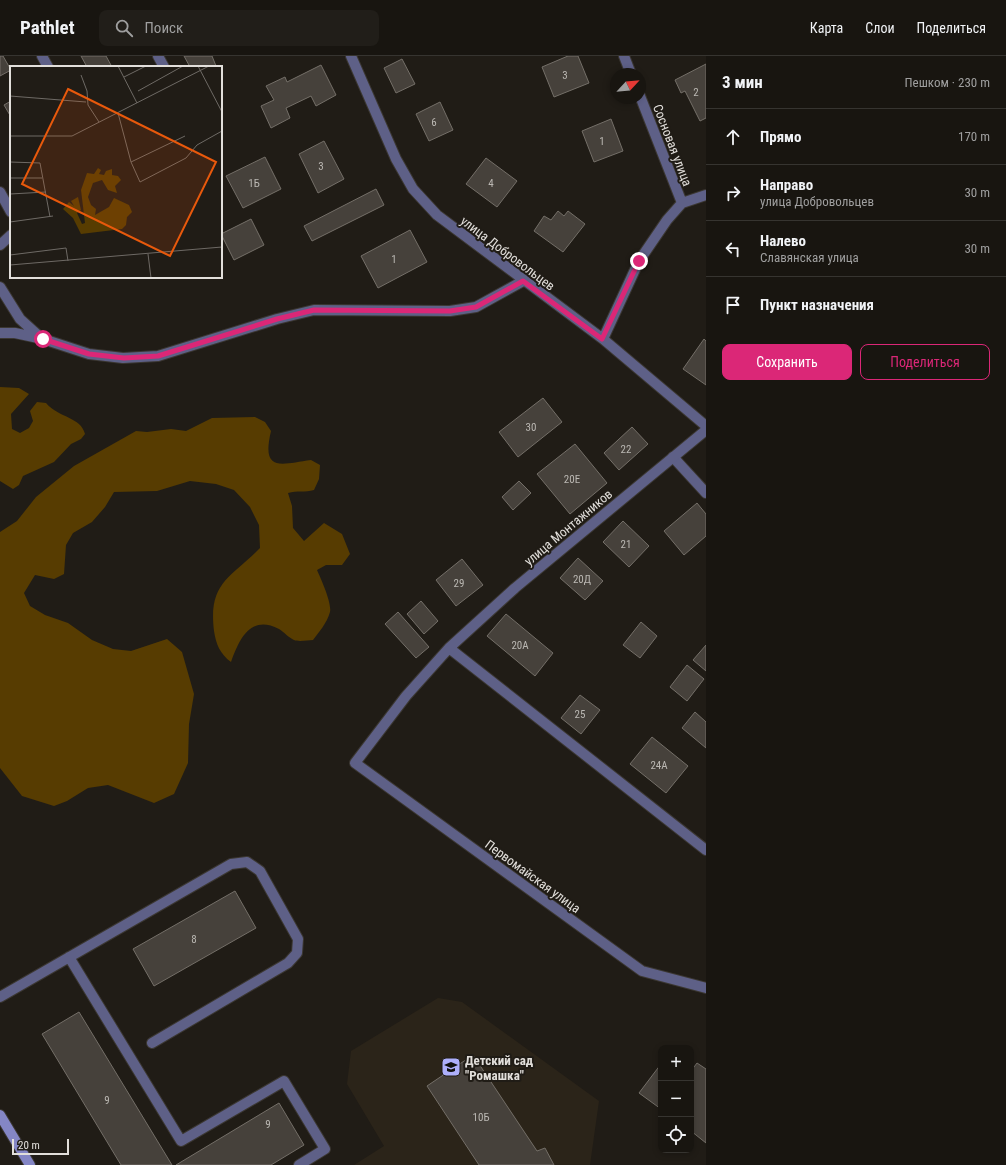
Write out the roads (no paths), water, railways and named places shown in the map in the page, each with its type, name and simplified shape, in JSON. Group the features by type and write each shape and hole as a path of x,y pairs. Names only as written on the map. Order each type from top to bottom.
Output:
{"main road":[{"path":"0,1115 30,1165"}],"street":[{"path":"42,56 47,66"},
{"path":"158,56 163,66"},
{"name":"улица Добровольцев","path":"351,56 396,159 414,189 437,215 602,339 706,426"},
{"path":"624,56 629,68"},
{"name":"Сосновая улица","path":"643,104 682,204"},
{"path":"0,192 10,210"},
{"path":"602,339 639,261 667,220 682,204 706,195"},
{"path":"0,246 10,236"},
{"path":"0,333 16,333 43,339 89,354 124,358 158,356 277,319 314,310 450,311 476,307 523,281"},
{"path":"0,286 20,319 43,339"},
{"name":"улица Монтажников","path":"355,764 406,696 449,648 515,588 706,430"},
{"path":"672,457 706,493"},
{"path":"449,648 706,850"},
{"name":"Первомайская улица","path":"355,764 642,971 706,988"},
{"path":"0,997 231,864 247,862 260,872 298,939 297,953 288,963 152,1043"},
{"path":"69,957 180,1141 284,1081 325,1149 299,1165"}],"place":[{"name":"Детский сад \"Ромашка\"","path":"451,1067"}]}
